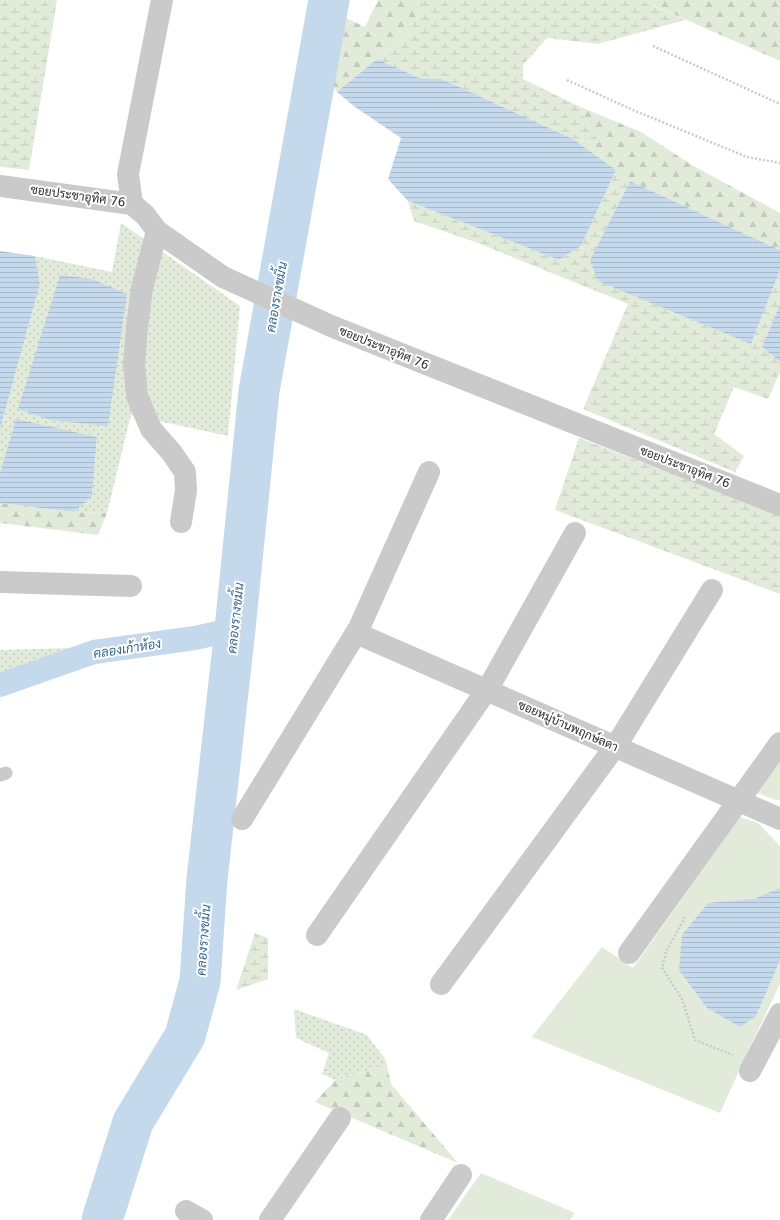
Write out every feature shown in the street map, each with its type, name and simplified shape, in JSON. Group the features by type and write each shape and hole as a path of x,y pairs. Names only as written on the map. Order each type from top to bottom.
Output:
{"street":[{"path":"132,204 128,174 162,0"},
{"name":"ซอยประชาอุทิศ 76","path":"0,186 132,204 145,215 157,231 223,277 304,315 780,505"},
{"path":"157,231 142,288 134,364 137,396 151,429 172,453 185,472 186,490 181,522"},
{"path":"242,820 356,633 429,472"},
{"path":"317,935 486,690 575,533"},
{"path":"0,582 131,586"},
{"path":"441,984 616,746 712,590"},
{"name":"ซอยหมู่บ้านพฤกษ์ลดา","path":"356,633 780,819"},
{"path":"629,953 780,743"},
{"path":"752,1067 780,1014"},
{"path":"270,1220 340,1118"},
{"path":"431,1220 461,1175"}],"path":[{"path":"653,46 780,104"},
{"path":"568,80 633,110 747,157 780,163"},
{"path":"686,914 666,952 662,968 682,999 695,1040 752,1067"}],"green space":[{"path":"0,0 57,0 29,170 0,167"},
{"path":"378,0 424,0 408,36 337,92 327,75 333,36 344,17 365,27"},
{"path":"424,0 641,0 685,20 598,44 547,38 523,65 523,79 578,106 599,143 573,139 442,79 419,78 377,59 408,36"},
{"path":"641,0 780,0 780,61"},
{"path":"578,106 641,132 692,165 780,213 780,250 630,181 573,139 599,143"},
{"path":"616,170 630,181 590,260 751,344 780,270 780,304 762,347 780,362 780,372 768,399 734,387 714,434 744,456 735,472 583,409 628,304 478,243 414,221 408,201 559,260 581,246"},
{"path":"121,223 240,306 228,436 131,415 107,513 74,512 92,496 97,437 16,420 0,473 0,429 40,284 35,256 112,272"},
{"path":"579,438 780,515 780,594 555,510"},
{"path":"0,503 74,512 107,513 98,535 0,523"},
{"path":"71,648 63,654 0,678 0,650"},
{"path":"780,762 780,800 757,793"},
{"path":"740,817 758,823 780,846 780,984 720,1113 532,1037 602,947 633,968"},
{"path":"255,933 268,938 268,979 236,990"},
{"path":"294,1009 367,1035 385,1059 387,1065 335,1080 322,1074 329,1053 296,1038"},
{"path":"387,1065 391,1084 458,1163 315,1102 335,1080"},
{"path":"481,1173 575,1213 570,1220 448,1220"}],"water":[{"path":"377,59 419,78 442,79 573,139 616,170 581,246 559,260 408,201 388,179 401,138 355,107 337,92"},
{"path":"630,181 780,250 780,270 751,344 598,281 590,260"},
{"path":"0,251 35,256 40,284 0,429"},
{"path":"60,275 92,279 127,294 108,426 50,420 18,409"},
{"path":"780,304 780,362 762,347"},
{"path":"16,419 97,437 92,496 74,512 0,503 0,473"},
{"path":"780,888 780,960 756,1016 740,1027 707,1008 679,970 682,935 708,903 754,899"}],"waterway":[{"name":"คลองรางขมิ้น","path":"102,1220 133,1122 185,1036 200,981 207,879 235,629 259,391 329,0"},
{"name":"คลองเก้าห้อง","path":"0,685 94,652 195,638 235,629"}]}
